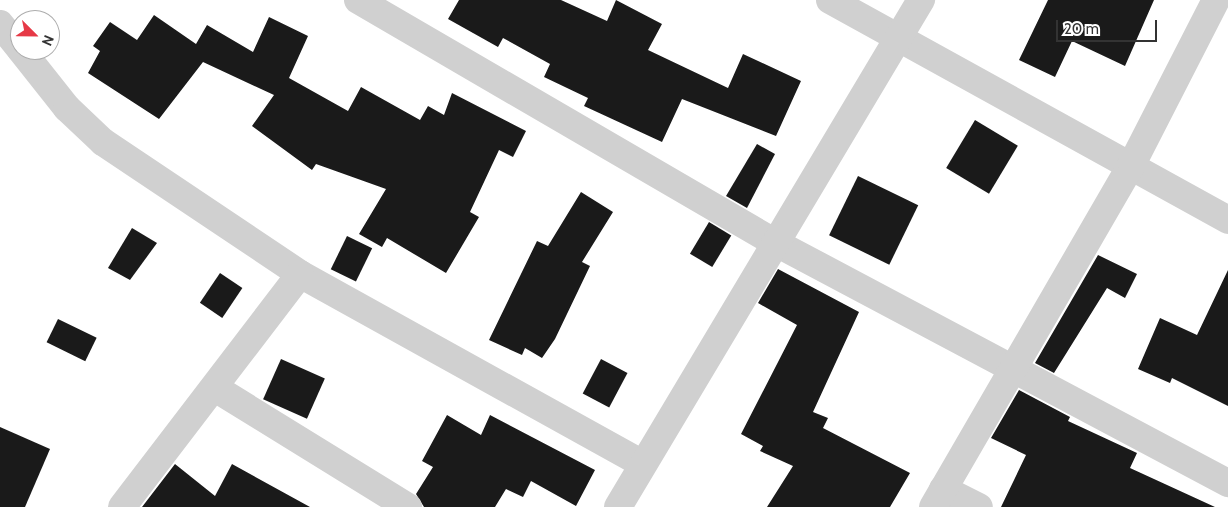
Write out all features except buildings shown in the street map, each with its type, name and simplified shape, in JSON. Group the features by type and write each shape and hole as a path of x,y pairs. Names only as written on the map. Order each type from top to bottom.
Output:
{"street":[{"path":"358,0 776,243 1228,483"},
{"path":"830,0 1132,164 1228,220"},
{"path":"618,507 922,0"},
{"path":"979,507 938,498 1011,368 1132,164 1216,0"},
{"path":"0,24 10,36"},
{"path":"29,60 67,108 103,142 300,274 643,464"},
{"path":"122,507 215,388 300,274"},
{"path":"215,388 408,507"}]}
